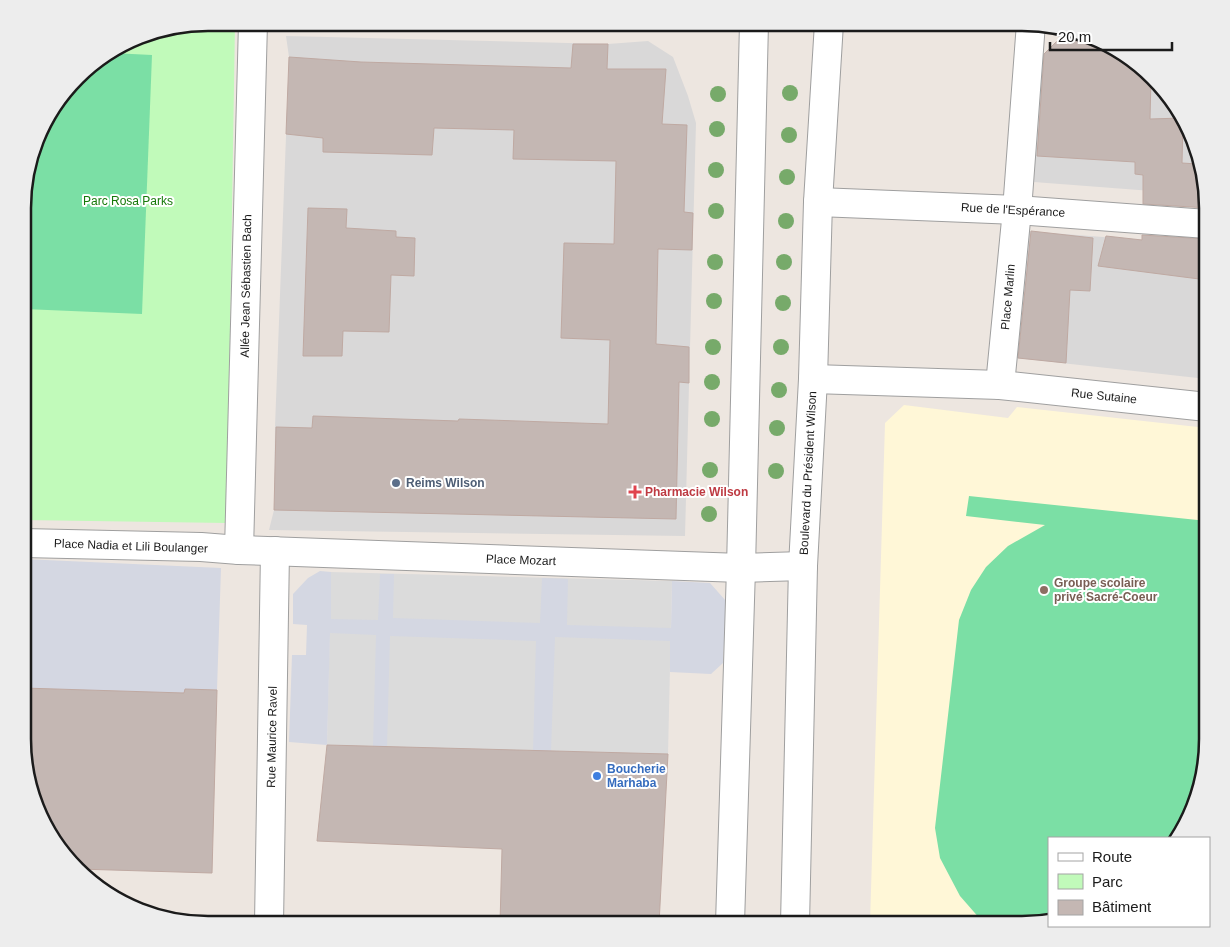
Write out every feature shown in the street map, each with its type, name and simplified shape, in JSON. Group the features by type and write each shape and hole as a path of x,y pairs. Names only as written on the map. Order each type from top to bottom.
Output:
{"street":[{"name":"Allée Jean Sébastien Bach","path":"239,550 253,31"},
{"path":"730,916 754,32"},
{"name":"Boulevard du Président Wilson","path":"795,916 803,566 813,379 818,202 828,32"},
{"name":"Place Marlin","path":"1000,385 1017,210 1030,32"},
{"name":"Rue de l'Espérance","path":"818,202 1017,210 1199,223"},
{"path":"813,379 1000,385"},
{"name":"Rue Sutaine","path":"1000,385 1199,406"},
{"name":"Place Nadia et Lili Boulanger","path":"32,543 201,547 239,550"},
{"name":"Place Mozart","path":"239,550 741,568 803,566"},
{"name":"Rue Maurice Ravel","path":"269,915 275,551"}],"shaded area":[{"path":"286,36 608,44 648,41 673,57 696,123 685,536 269,530 274,510 275,427 289,57"},
{"path":"1058,40 1078,40 1100,49 1130,68 1162,100 1181,130 1193,162 1198,195 1034,182 1039,59"},
{"path":"1025,231 1199,244 1199,378 1016,358"},
{"name":"Groupe scolaire privé Sacré-Coeur","path":"904,405 1008,418 1017,407 1199,427 1198,750 1193,785 1181,817 1169,837 1048,837 1048,913 1022,916 870,916 885,423"},
{"path":"32,559 221,568 217,690 185,689 184,693 32,688"},
{"path":"320,571 331,572 331,619 378,620 380,574 394,574 393,618 540,623 542,578 568,579 567,625 671,628 672,581 710,583 726,601 723,663 711,674 670,672 670,641 555,637 551,751 533,751 536,641 390,636 387,747 373,746 376,635 330,633 327,745 289,742 292,655 306,655 307,625 293,624 293,594 308,578"},
{"path":"331,572 672,581 668,754 327,745"}],"green space":[{"name":"Parc Rosa Parks","path":"208,31 235,31 227,523 32,520 31,208 37,162 49,130 61,110 83,83 100,68 130,49 162,37"},
{"path":"122,54 152,55 142,314 31,309 31,208 37,162 49,130 68,100 100,68"},
{"path":"969,496 1198,520 1198,750 1193,785 1185,807 1169,837 1048,837 1048,913 1022,916 977,916 960,896 940,858 935,828 959,620 971,590 986,567 1008,546 1045,525 966,516"}],"building":[{"path":"1058,40 1078,40 1100,49 1120,61 1147,83 1151,87 1150,119 1174,118 1181,130 1183,134 1182,163 1193,164 1199,207 1143,204 1143,175 1135,174 1135,162 1037,156 1044,54"},
{"path":"573,44 608,44 607,69 666,69 662,124 687,125 684,212 693,213 692,250 658,249 656,344 689,347 689,383 679,382 676,519 274,510 276,427 312,428 313,416 608,424 610,340 561,338 564,243 614,244 616,161 513,159 514,130 434,128 432,155 323,152 323,138 286,134 289,57 361,62 571,68"},
{"path":"308,208 347,209 346,228 396,231 396,237 415,238 414,276 391,275 389,332 343,331 342,356 303,356"},
{"path":"1031,231 1093,238 1090,291 1070,290 1066,363 1018,358"},
{"path":"1142,235 1199,239 1199,279 1098,266 1106,236 1142,240"},
{"path":"32,688 184,693 185,689 217,690 212,873 89,869 83,864 68,847 49,817 37,785 32,750"},
{"path":"327,745 668,754 659,916 500,915 502,849 317,841"}],"place":[{"name":"Reims Wilson","path":"396,483"},
{"name":"Pharmacie Wilson","path":"635,492"},
{"name":"Groupe scolaire privé Sacré-Coeur","path":"1044,590"},
{"name":"Boucherie Marhaba","path":"597,776"}]}
